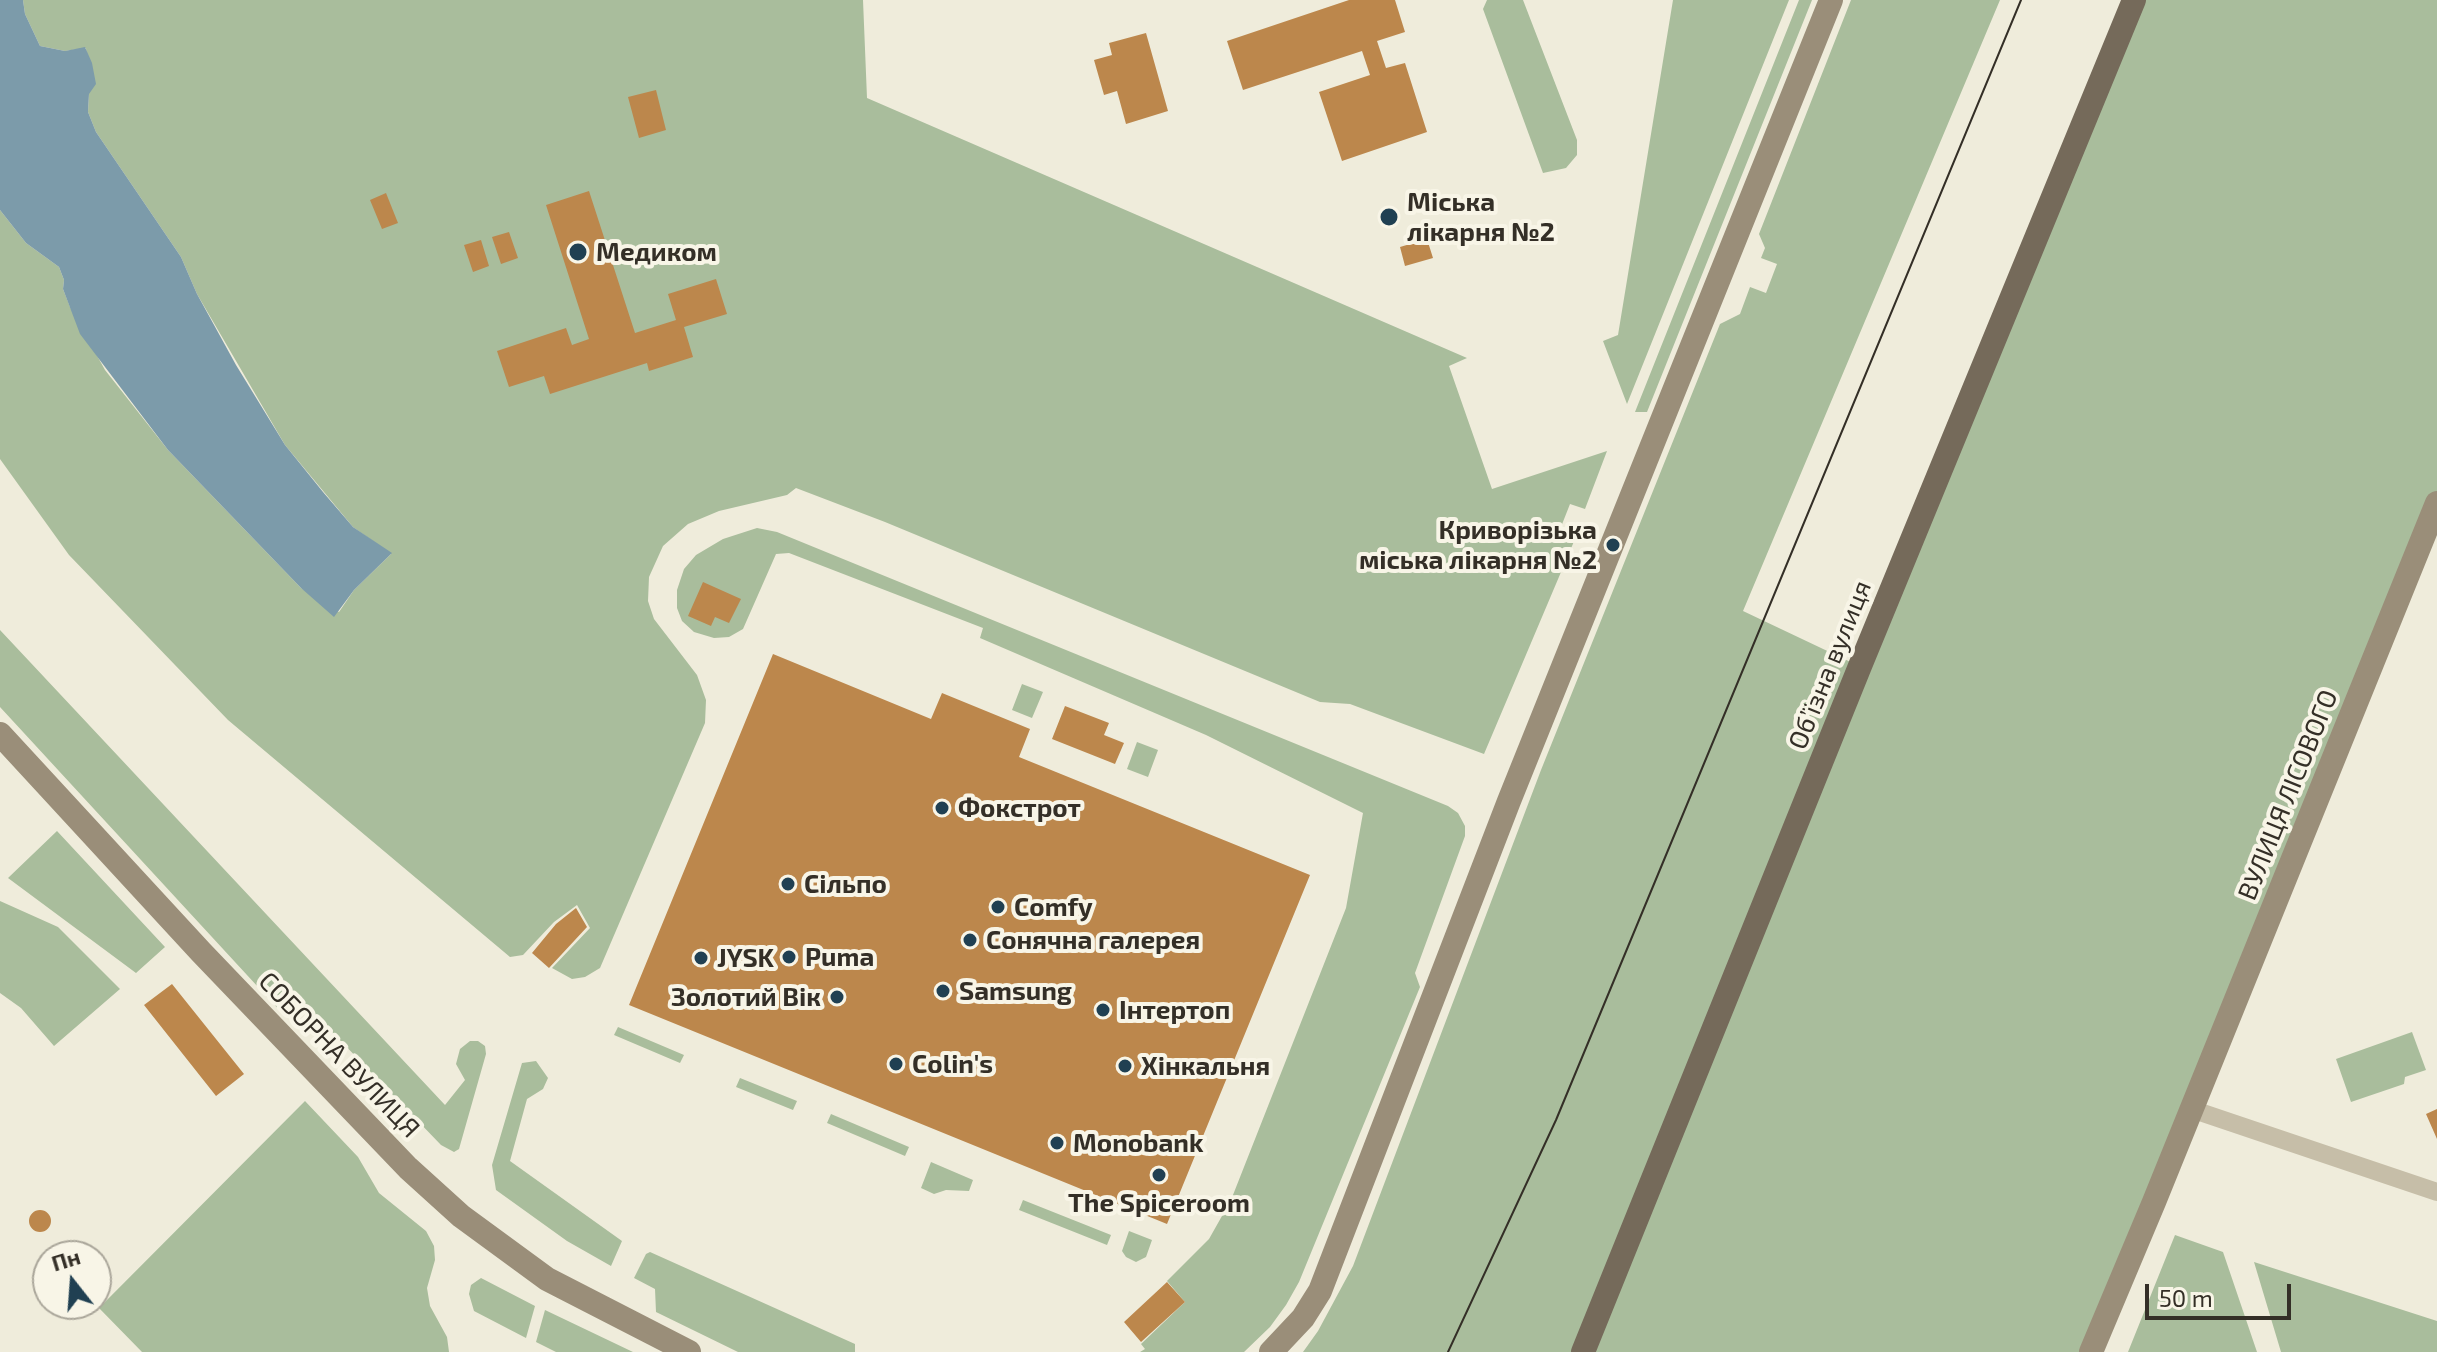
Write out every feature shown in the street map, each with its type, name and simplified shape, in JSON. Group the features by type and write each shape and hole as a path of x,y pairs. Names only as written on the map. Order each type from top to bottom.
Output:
{"main road":[{"name":"Обʼїзна вулиця","path":"1583,1352 1865,652 2134,0"}],"street":[{"path":"1271,1352 1303,1318 1320,1291 1509,801 1831,0"},
{"name":"ВУЛИЦЯ ЛІСОВОГО","path":"2091,1352 2437,503"},
{"name":"СОБОРНА ВУЛИЦЯ","path":"0,734 223,975 408,1168 461,1216 547,1279 689,1352"},
{"path":"2191,1109 2437,1192"}],"green space":[{"path":"23,0 863,0 867,98 1467,358 1449,366 1492,489 1607,451 1585,509 1570,504 1559,532 1575,539 1484,754 1350,704 1320,702 796,488 787,495 719,511 688,524 663,546 649,577 648,601 654,619 697,675 706,700 705,723 600,968 585,977 572,979 552,968 590,928 577,905 554,922 523,955 510,957 228,720 69,555 0,459 0,210 26,243 59,267 70,307 105,370 168,450 301,588 339,612 354,590 391,554 353,527 285,445 197,294 181,257 96,132 88,112 86,48 65,51 40,46 25,14"},
{"path":"1487,0 1523,0 1577,140 1577,155 1566,168 1543,173 1483,9"},
{"path":"1673,0 1789,0 1627,404 1603,341 1618,335"},
{"path":"1799,0 1812,0 1647,412 1635,412"},
{"path":"1851,0 2000,0 1743,611 1859,666 2134,0 2437,0 2437,503 2091,1352 1303,1352 1318,1331 1353,1266 1541,770 1720,324 1740,314 1750,287 1766,293 1777,264 1761,258 1765,248 1759,234"},
{"path":"757,528 777,532 1448,806 1458,813 1465,826 1465,836 1415,973 1420,987 1299,1282 1270,1327 1244,1352 1140,1352 1145,1349 1141,1344 1185,1302 1167,1281 1209,1239 1231,1200 1346,908 1363,813 1206,735 980,638 983,628 789,553 776,554 743,629 729,637 714,638 694,632 682,621 677,608 677,590 684,569 696,555 723,539"},
{"path":"0,630 445,1105 465,1080 456,1064 460,1049 470,1041 478,1041 485,1046 486,1054 459,1149 454,1152 441,1145 311,1010 282,1013 0,707"},
{"path":"1022,684 1043,692 1032,718 1012,710"},
{"path":"1137,742 1158,750 1148,777 1127,769"},
{"path":"57,831 165,947 136,973 8,878"},
{"path":"0,901 58,927 120,989 54,1046 21,1008 0,993"},
{"path":"618,1027 684,1055 680,1063 614,1035"},
{"path":"2412,1032 2426,1070 2405,1077 2404,1084 2351,1102 2336,1059"},
{"path":"536,1061 548,1078 543,1089 527,1099 510,1161 622,1241 611,1266 567,1241 496,1190 492,1165 522,1063"},
{"path":"740,1078 797,1101 793,1110 736,1087"},
{"path":"305,1101 358,1157 379,1193 426,1231 434,1246 435,1260 427,1288 430,1306 447,1337 449,1352 142,1352 111,1320 112,1295"},
{"path":"831,1114 909,1147 905,1156 827,1123"},
{"path":"931,1162 973,1180 969,1191 946,1190 934,1194 921,1188"},
{"path":"1023,1200 1111,1235 1107,1245 1019,1210"},
{"path":"1129,1231 1152,1240 1146,1257 1136,1262 1122,1251"},
{"path":"2175,1235 2223,1252 2257,1352 2128,1352"},
{"path":"650,1252 855,1344 855,1352 738,1352 656,1312 655,1289 634,1278"},
{"path":"2254,1262 2437,1321 2437,1352 2281,1352"},
{"path":"481,1278 535,1306 526,1338 474,1311 469,1294 471,1285"},
{"path":"545,1310 633,1352 556,1352 536,1342"}],"water":[{"path":"0,0 23,0 25,14 40,46 65,51 85,47 96,84 89,94 88,112 96,132 181,257 197,294 236,365 285,445 323,492 353,527 392,553 354,590 334,617 301,588 168,450 80,334 63,289 64,280 59,267 26,243 0,210"}],"building":[{"path":"1349,0 1395,0 1405,32 1377,41 1386,68 1405,63 1427,132 1342,161 1319,92 1370,75 1362,51 1243,90 1227,41"},
{"path":"1146,33 1168,111 1126,124 1117,91 1104,95 1094,60 1112,55 1109,43"},
{"path":"656,90 666,130 639,138 628,97"},
{"name":"Медиком","path":"589,191 635,333 676,320 668,294 716,279 727,314 684,327 693,357 649,371 647,363 550,394 544,376 509,387 497,351 566,328 572,345 589,339 546,205"},
{"path":"386,193 398,223 382,229 370,200"},
{"path":"509,232 518,258 501,264 492,237"},
{"path":"1427,239 1433,258 1405,266 1400,247"},
{"path":"481,240 489,266 473,272 464,245"},
{"path":"703,582 741,599 729,623 715,617 711,626 688,616"},
{"name":"Сонячна галерея","path":"773,654 931,719 942,693 1030,729 1019,757 1310,875 1167,1224 629,1005"},
{"path":"1065,706 1109,723 1104,735 1124,743 1115,764 1052,739"},
{"path":"576,908 587,927 549,968 532,953 556,924"},
{"path":"172,984 244,1074 216,1096 144,1005"},
{"path":"2437,1109 2437,1139 2426,1114"},
{"path":"40,1210 48,1213 51,1221 48,1229 40,1232 32,1229 29,1221 32,1213"},
{"path":"1167,1282 1185,1302 1141,1342 1124,1322"}],"tram line":[{"path":"1448,1352 1556,1120 2021,0"}],"place":[{"name":"Міська лікарня №2","path":"1389,217"},
{"name":"Медиком","path":"578,252"},
{"name":"Криворізька міська лікарня №2","path":"1613,545"},
{"name":"Фокстрот","path":"942,808"},
{"name":"Сільпо","path":"788,884"},
{"name":"Comfy","path":"998,907"},
{"name":"Сонячна галерея","path":"970,940"},
{"name":"Puma","path":"789,957"},
{"name":"JYSK","path":"701,958"},
{"name":"Samsung","path":"943,991"},
{"name":"Золотий Вік","path":"837,997"},
{"name":"Інтертоп","path":"1103,1010"},
{"name":"Colin's","path":"896,1064"},
{"name":"Хінкальня","path":"1125,1066"},
{"name":"Monobank","path":"1057,1143"},
{"name":"The Spiceroom","path":"1159,1175"}]}
